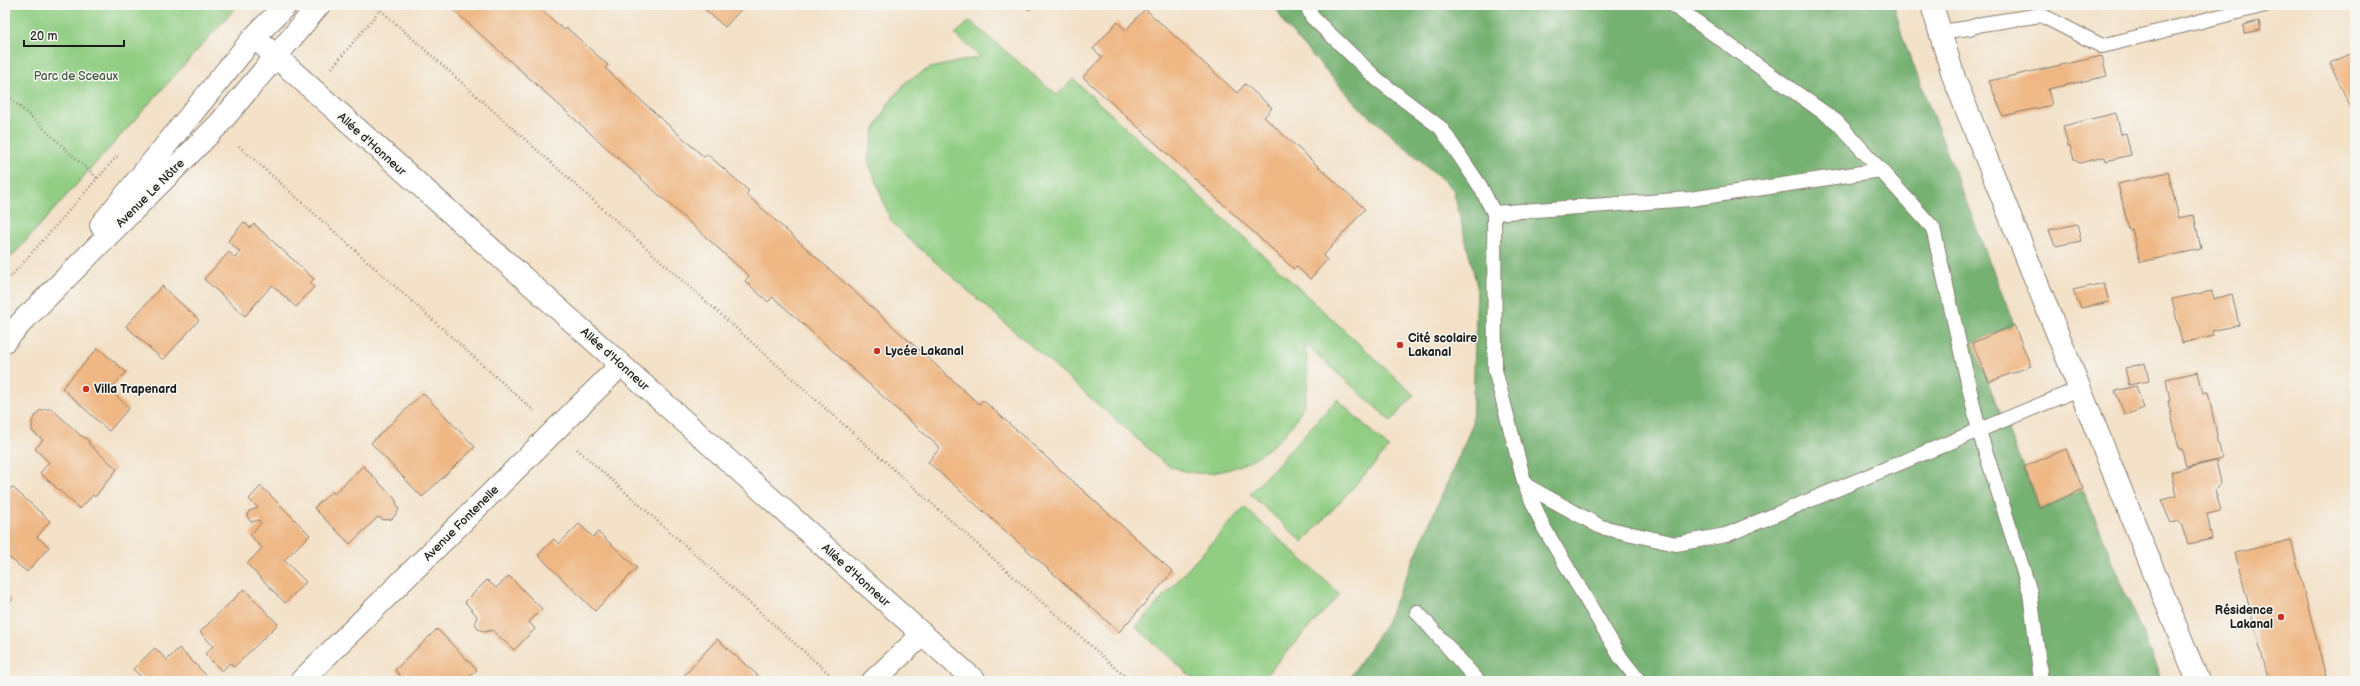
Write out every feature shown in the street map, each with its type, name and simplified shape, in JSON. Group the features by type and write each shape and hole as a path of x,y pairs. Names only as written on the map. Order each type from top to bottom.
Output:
{"main road":[{"name":"Avenue Le Nôtre","path":"12,333 254,37 286,5"},
{"name":"Avenue Le Nôtre","path":"12,333 219,124 319,5"},
{"path":"1932,5 1954,78 2081,388 2198,681"},
{"name":"Allée d'Honneur","path":"254,37 975,681"},
{"name":"Avenue Fontenelle","path":"301,681 621,365"},
{"path":"873,681 923,634"}],"lane":[{"path":"1307,5 1312,17 1378,80 1441,128 1480,186 1494,213 1495,370 1525,485 1544,528 1621,658 1639,681"},
{"path":"1673,5 1837,122 1933,228 1978,431 2030,592 2041,681"},
{"path":"1940,32 2041,14 2102,46 2265,5"},
{"path":"1494,213 1690,199 1881,170"},
{"path":"1525,485 1601,527 1676,544 1726,535 2081,388"},
{"path":"1418,612 1478,681"}],"path":[{"path":"375,5 1130,681"},
{"path":"313,90 380,10"},
{"path":"5,93 97,178 5,283"},
{"path":"219,124 243,150 837,681"}],"green space":[{"name":"Parc de Sceaux","path":"5,5 238,5 5,264"},
{"path":"1275,5 1894,5 1903,39 2014,325 1972,343 2040,509 2083,489 2162,681 1347,681 1385,625 1472,426 1477,286 1453,189 1357,105 1285,25"},
{"path":"970,21 1057,95 1073,79 1414,395 1391,421 1306,345 1308,377 1306,396 1300,412 1290,428 1277,442 1244,464 1226,470 1207,473 1187,472 1167,465 908,238 891,221 868,160 874,131 888,104 907,81 930,68 980,57 955,34"},
{"path":"1337,399 1389,448 1303,542 1250,494"},
{"path":"1244,507 1340,594 1260,681 1196,681 1136,627"}],"building":[{"name":"Lycée Lakanal","path":"448,5 536,5 564,30 567,28 608,65 605,68 704,157 707,154 749,191 746,194 979,404 983,400 1173,572 1119,632 928,462 940,448 773,297 768,302 745,281 749,276"},
{"path":"700,5 745,5 725,27"},
{"path":"1024,5 1034,5 1029,10"},
{"path":"1145,9 1237,93 1245,84 1272,108 1264,117 1365,209 1323,256 1327,260 1310,279 1296,266 1294,269 1083,77 1102,57 1093,49 1117,22 1126,30"},
{"path":"2259,21 2261,30 2244,33 2243,25"},
{"path":"2355,52 2355,117 2330,63"},
{"path":"2102,56 2107,76 2048,89 2052,105 2003,116 1989,81"},
{"path":"2116,113 2121,134 2126,133 2131,155 2106,161 2105,157 2079,163 2074,159 2070,146 2068,146 2063,126"},
{"path":"2168,172 2179,218 2194,215 2201,249 2140,262 2132,229 2129,230 2118,184"},
{"path":"244,222 250,228 254,224 314,279 310,283 314,287 296,307 272,285 245,316 204,279 229,252 235,258 240,252 228,241"},
{"path":"2077,224 2081,241 2055,246 2049,230"},
{"path":"2104,283 2109,302 2081,308 2073,290"},
{"path":"162,286 199,320 163,360 126,326"},
{"path":"2212,291 2214,299 2232,294 2239,325 2212,331 2213,336 2182,343 2172,299"},
{"path":"2014,325 2031,366 1989,382 1972,343"},
{"name":"Villa Trapenard","path":"98,348 126,372 110,390 129,408 109,431 62,388"},
{"path":"2145,363 2149,381 2129,385 2125,368"},
{"path":"2198,372 2203,393 2208,392 2222,459 2186,467 2182,449 2179,449 2168,401 2170,401 2166,379"},
{"path":"2136,386 2144,408 2125,415 2115,391"},
{"path":"423,393 475,447 422,497 371,443"},
{"path":"52,409 80,435 88,440 90,445 117,469 95,497 93,495 80,509 40,473 49,462 35,449 43,440 32,431 32,421 39,411"},
{"path":"2066,449 2083,489 2040,509 2024,467"},
{"path":"2216,461 2221,483 2215,490 2221,511 2207,514 2212,539 2188,544 2180,521 2171,523 2161,500 2176,496 2171,472"},
{"path":"363,466 395,499 399,510 392,519 384,520 378,517 350,544 314,508 332,491 334,494"},
{"path":"261,486 310,535 284,560 306,582 285,603 247,564 262,548 250,535 261,523 259,520 251,522 247,516 249,511 258,508 249,499"},
{"path":"12,487 50,521 37,537 49,547 27,572 5,554 5,494"},
{"path":"579,524 593,537 598,532 637,568 595,611 538,555 554,539 559,544"},
{"name":"Résidence Lakanal","path":"2291,540 2327,681 2269,681 2235,553"},
{"path":"509,576 542,609 529,622 535,629 514,650 492,630 485,632 478,629 475,622 477,616 465,602 487,580 496,588"},
{"path":"244,589 278,624 234,667 230,663 222,671 205,654 213,646 200,632"},
{"path":"5,594 12,600 5,607"},
{"path":"437,629 477,670 465,681 405,681 395,670"},
{"path":"717,639 764,681 688,681 683,677"},
{"path":"155,648 167,660 179,648 212,681 145,681 133,669"}],"place":[{"name":"Cité scolaire Lakanal","path":"1400,345"},
{"name":"Lycée Lakanal","path":"877,351"},
{"name":"Villa Trapenard","path":"86,389"},
{"name":"Résidence Lakanal","path":"2281,617"}]}
